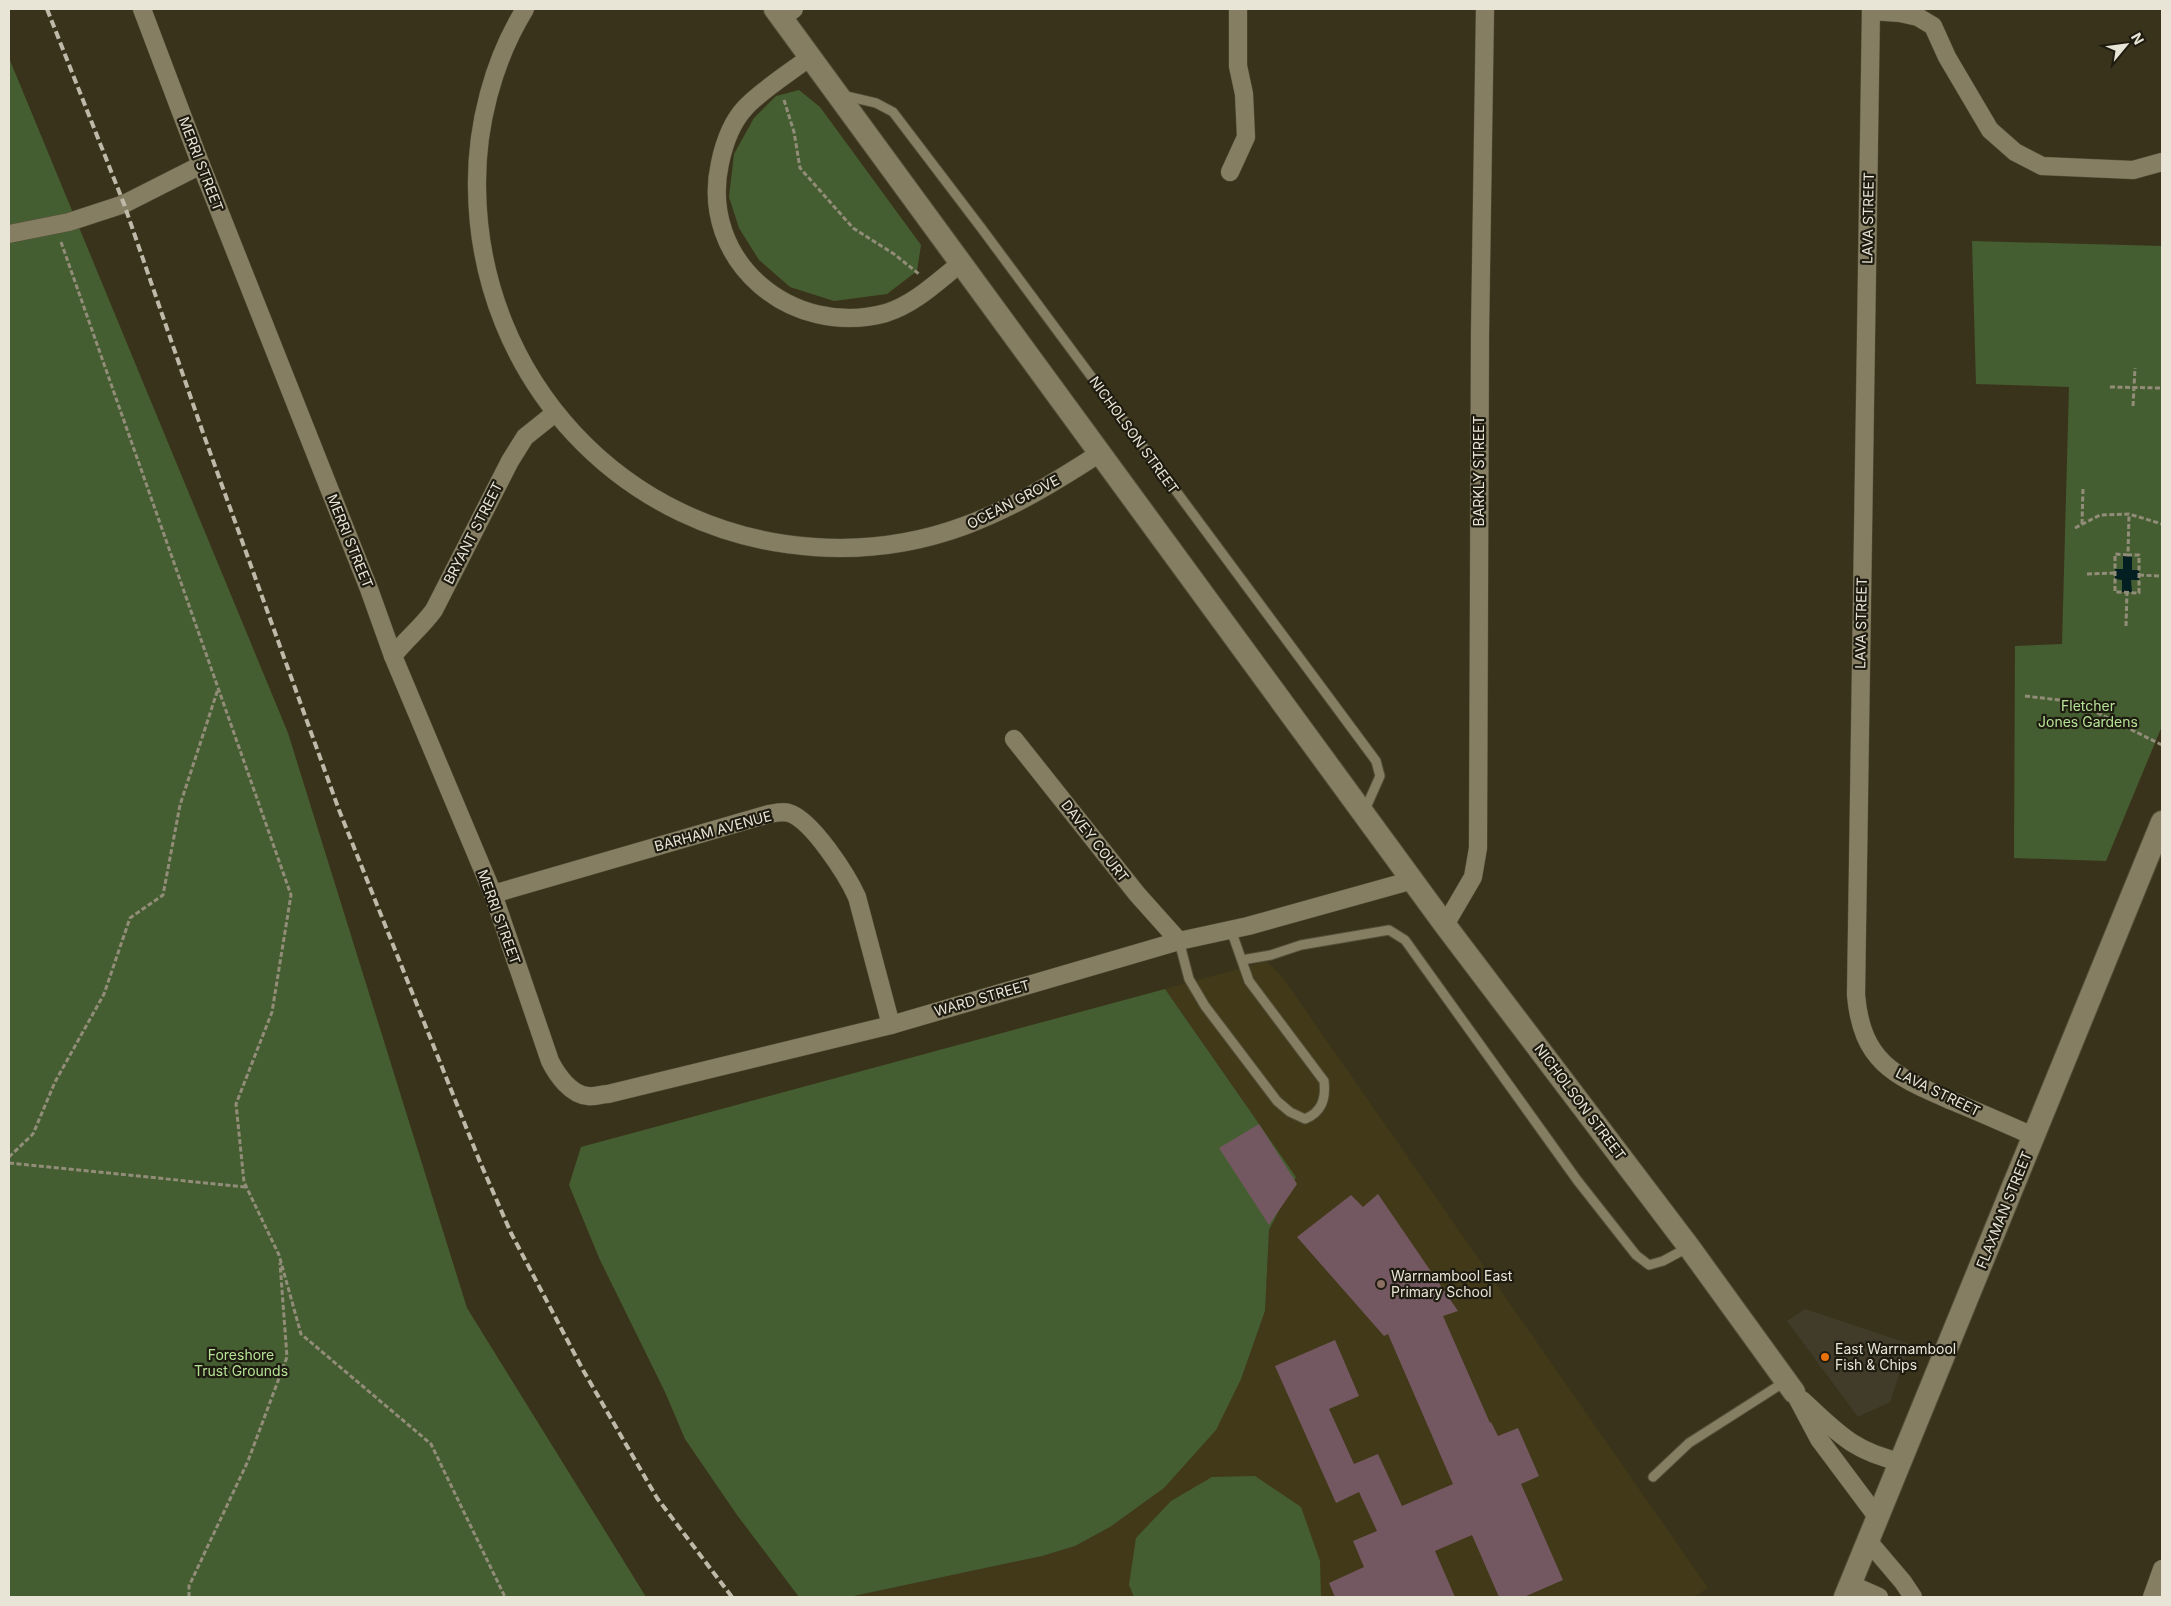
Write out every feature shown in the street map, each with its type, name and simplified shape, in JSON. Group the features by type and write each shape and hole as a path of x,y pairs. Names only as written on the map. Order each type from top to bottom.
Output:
{"street":[{"name":"MERRI STREET","path":"142,9 201,165 369,589 393,656 493,894 533,1016 550,1061 557,1073"},
{"name":"OCEAN GROVE","path":"525,9 504,52 492,83 483,120 477,172 477,219 484,264 504,329 520,362 555,413 603,463 659,502 685,516 741,536 815,547 858,547 906,543 949,533 988,518 1027,498 1100,453"},
{"path":"1230,172 1246,137 1244,94 1238,66 1238,9"},
{"name":"BARKLY STREET","path":"1445,925 1473,876 1478,848 1480,334 1485,9"},
{"path":"1871,10 1918,17 1933,26 1947,56 1990,130 2015,152 2042,166 2133,170 2162,162"},
{"name":"LAVA STREET","path":"1871,10 1857,945 1858,1013 1861,1027 1875,1054 1887,1067 1900,1076 2033,1136"},
{"name":"NICHOLSON STREET","path":"784,12 810,57 1445,925 1689,1247 1790,1387 1819,1439 1878,1518"},
{"path":"810,57 745,108 732,128 723,150 717,175 717,201 721,223 733,252 743,268 760,286 794,308 814,315 834,318 866,317 902,306 928,290 961,263"},
{"path":"9,234 55,225 124,204 201,165"},
{"name":"BRYANT STREET","path":"393,656 404,642 420,630 434,610 510,461 525,437 555,413"},
{"name":"DAVEY COURT","path":"1014,739 1137,894 1179,941"},
{"name":"BARHAM AVENUE","path":"493,894 769,814 788,813 805,823 850,882 857,897 891,1024"},
{"name":"FLAXMAN STREET","path":"1848,1591 2162,822"},
{"name":"WARD STREET","path":"557,1073 574,1091 587,1096 608,1094 891,1024 1179,941 1232,930 1413,880"},
{"name":"NICHOLSON STREET","path":"1790,1387 1858,1448 1879,1457 1900,1462"},
{"path":"1869,1542 1903,1582 1913,1597"},
{"path":"2152,1597 2162,1569"},
{"path":"1848,1591 1880,1597"}],"lane":[{"name":"NICHOLSON STREET","path":"837,93 876,103 893,112 982,229 1376,761 1380,776 1363,813"},
{"path":"1179,941 1189,979 1205,1006 1277,1101 1290,1112 1305,1119 1315,1114 1326,1097 1324,1082 1249,980 1232,930"},
{"path":"1242,960 1271,955 1301,945 1389,930 1405,940 1577,1180 1636,1255 1649,1265 1663,1261 1689,1247"},
{"path":"1653,1477 1689,1443 1790,1387"}],"path":[{"path":"782,94 794,132 800,168 853,228 917,271 928,290"},
{"path":"55,225 291,895 272,1012 236,1104 244,1182 279,1255 301,1334 431,1444 505,1597"},
{"path":"2133,406 2136,368"},
{"path":"2110,387 2161,388"},
{"path":"2082,524 2084,488"},
{"path":"2128,555 2129,514"},
{"path":"2076,528 2100,515 2129,514 2162,524"},
{"path":"2115,554 2140,555 2138,592 2115,592 2115,573 2115,554"},
{"path":"2087,574 2115,573"},
{"path":"2139,575 2158,576"},
{"path":"2126,626 2127,592"},
{"path":"9,1157 33,1134 55,1082 104,994 130,918 163,895 180,805 218,688"},
{"path":"2025,696 2076,702 2162,745"},
{"path":"9,1163 246,1188"},
{"path":"189,1597 190,1586 248,1461 287,1357 279,1255"}],"shaded area":[{"name":"Warrnambool East Primary School","path":"1267,961 1283,978 1708,1588 1694,1597 849,1597 1042,1556 1075,1546 1110,1527 1164,1488 1185,1463 1241,1379 1265,1311 1269,1230 1296,1177 1165,989"},
{"path":"1805,1309 1910,1344 1890,1402 1858,1417 1787,1321"}],"green space":[{"name":"Foreshore Trust Grounds","path":"9,58 288,733 467,1308 646,1597 9,1597"},
{"path":"799,90 820,107 921,245 917,271 887,294 834,301 790,287 759,260 739,228 729,197 734,154 754,118 776,96"},
{"name":"Fletcher Jones Gardens","path":"1972,241 2162,246 2162,726 2106,861 2014,858 2015,646 2062,644 2069,387 1976,384"},
{"path":"1165,989 1296,1177 1269,1230 1265,1311 1241,1379 1216,1430 1164,1488 1110,1527 1075,1546 1042,1556 849,1597 799,1597 737,1515 685,1439 665,1392 600,1260 569,1185 581,1147"},
{"path":"1255,1476 1301,1507 1320,1561 1321,1597 1134,1597 1129,1585 1136,1538 1171,1501 1212,1477"}],"water":[{"path":"2123,554 2132,555 2132,570 2139,570 2139,580 2131,580 2132,592 2122,592 2122,580 2115,579 2115,569 2123,569"}],"building":[{"path":"1259,1124 1297,1184 1269,1225 1219,1148"},
{"path":"1378,1194 1458,1311 1443,1316 1490,1423 1498,1436 1518,1428 1539,1476 1521,1484 1563,1580 1524,1597 1499,1597 1472,1535 1435,1551 1455,1597 1335,1597 1329,1583 1364,1567 1353,1541 1377,1531 1359,1492 1336,1503 1275,1366 1335,1340 1359,1396 1329,1409 1354,1464 1378,1454 1402,1506 1453,1484 1388,1334 1384,1336 1297,1237 1351,1195 1363,1207"}],"railway":[{"path":"47,9 124,204 202,430 339,810 480,1162 511,1233 583,1370 657,1498 732,1597"}],"place":[{"name":"Warrnambool East Primary School","path":"1381,1284"},
{"name":"East Warrnambool Fish & Chips","path":"1825,1357"}]}
